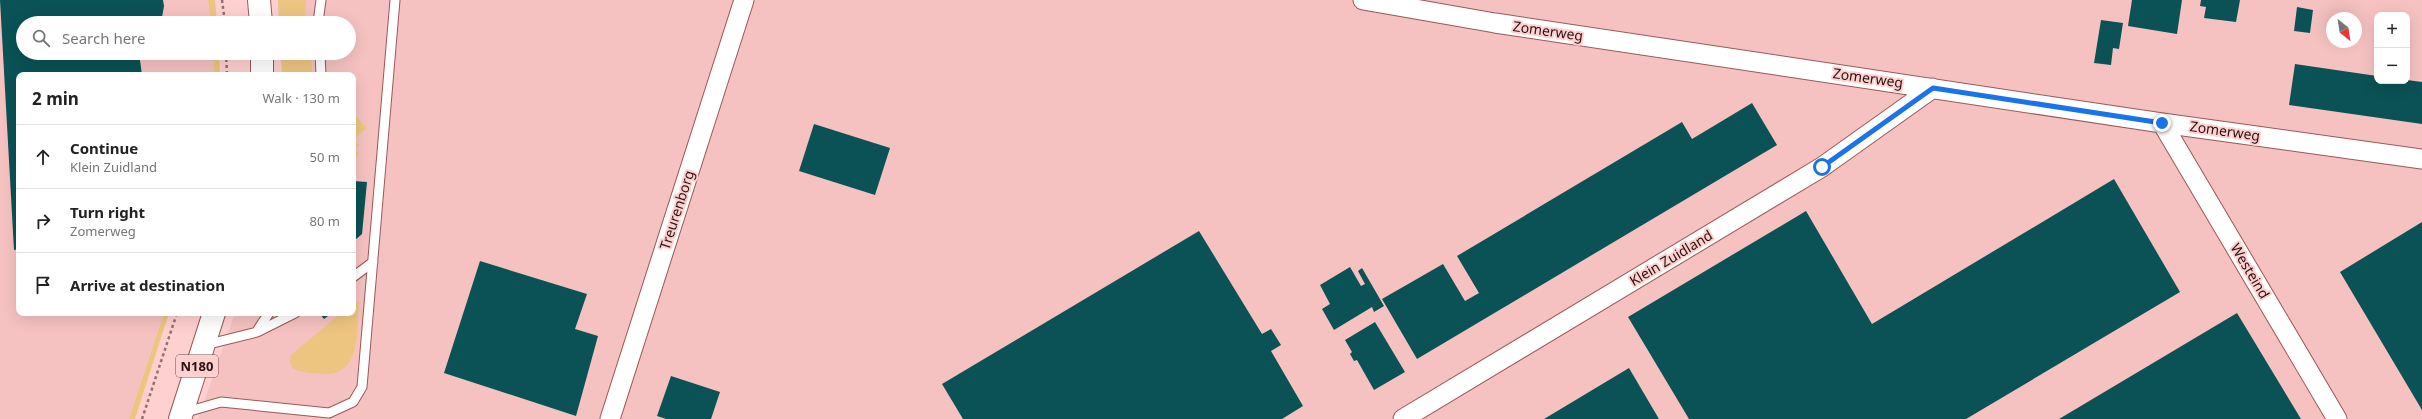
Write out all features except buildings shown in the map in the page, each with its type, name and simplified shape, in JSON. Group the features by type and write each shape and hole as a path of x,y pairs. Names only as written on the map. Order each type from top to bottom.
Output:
{"main road":[{"path":"259,0 260,16"},
{"path":"262,60 262,72"},
{"name":"N180","path":"181,416 213,316"}],"street":[{"name":"Treurenborg","path":"610,419 744,0"},
{"name":"Zomerweg","path":"1363,0 1427,13 2162,123 2422,159"},
{"name":"Klein Zuidland","path":"1402,419 1822,167 1933,88"},
{"name":"Westeind","path":"2162,123 2337,419"}],"lane":[{"path":"319,16 321,0"},
{"path":"181,416 221,402 329,413 353,402 362,387 395,0"},
{"path":"320,60 321,72"},
{"path":"356,275 372,262"},
{"path":"257,332 267,316"},
{"path":"204,346 257,332 289,316"}],"path":[{"path":"222,0 224,16"},
{"path":"226,60 227,72"},
{"path":"142,419 176,316"}],"shaded area":[{"path":"0,0 208,0 210,16 16,16 16,60 213,60 214,72 16,72 16,316 163,316 129,419 0,419"},
{"path":"208,0 215,0 216,16 210,16"},
{"path":"278,0 2422,0 2422,419 198,419 234,316 356,316 356,72 282,72 281,60 356,60 356,16 279,16"},
{"path":"278,0 306,0 305,16 279,16"},
{"path":"213,60 219,60 220,72 214,72"},
{"path":"281,60 311,60 312,64 312,72 282,72"},
{"path":"356,116 367,128 356,137"},
{"path":"356,150 359,154 356,158"},
{"path":"356,302 359,302 355,350 351,360 344,368 335,373 322,374 303,372 292,368 290,361 291,355 337,316 356,316"},
{"path":"163,316 168,316 135,419 129,419"}],"route":[{"path":"1822,167 1933,88 2162,123"}]}
